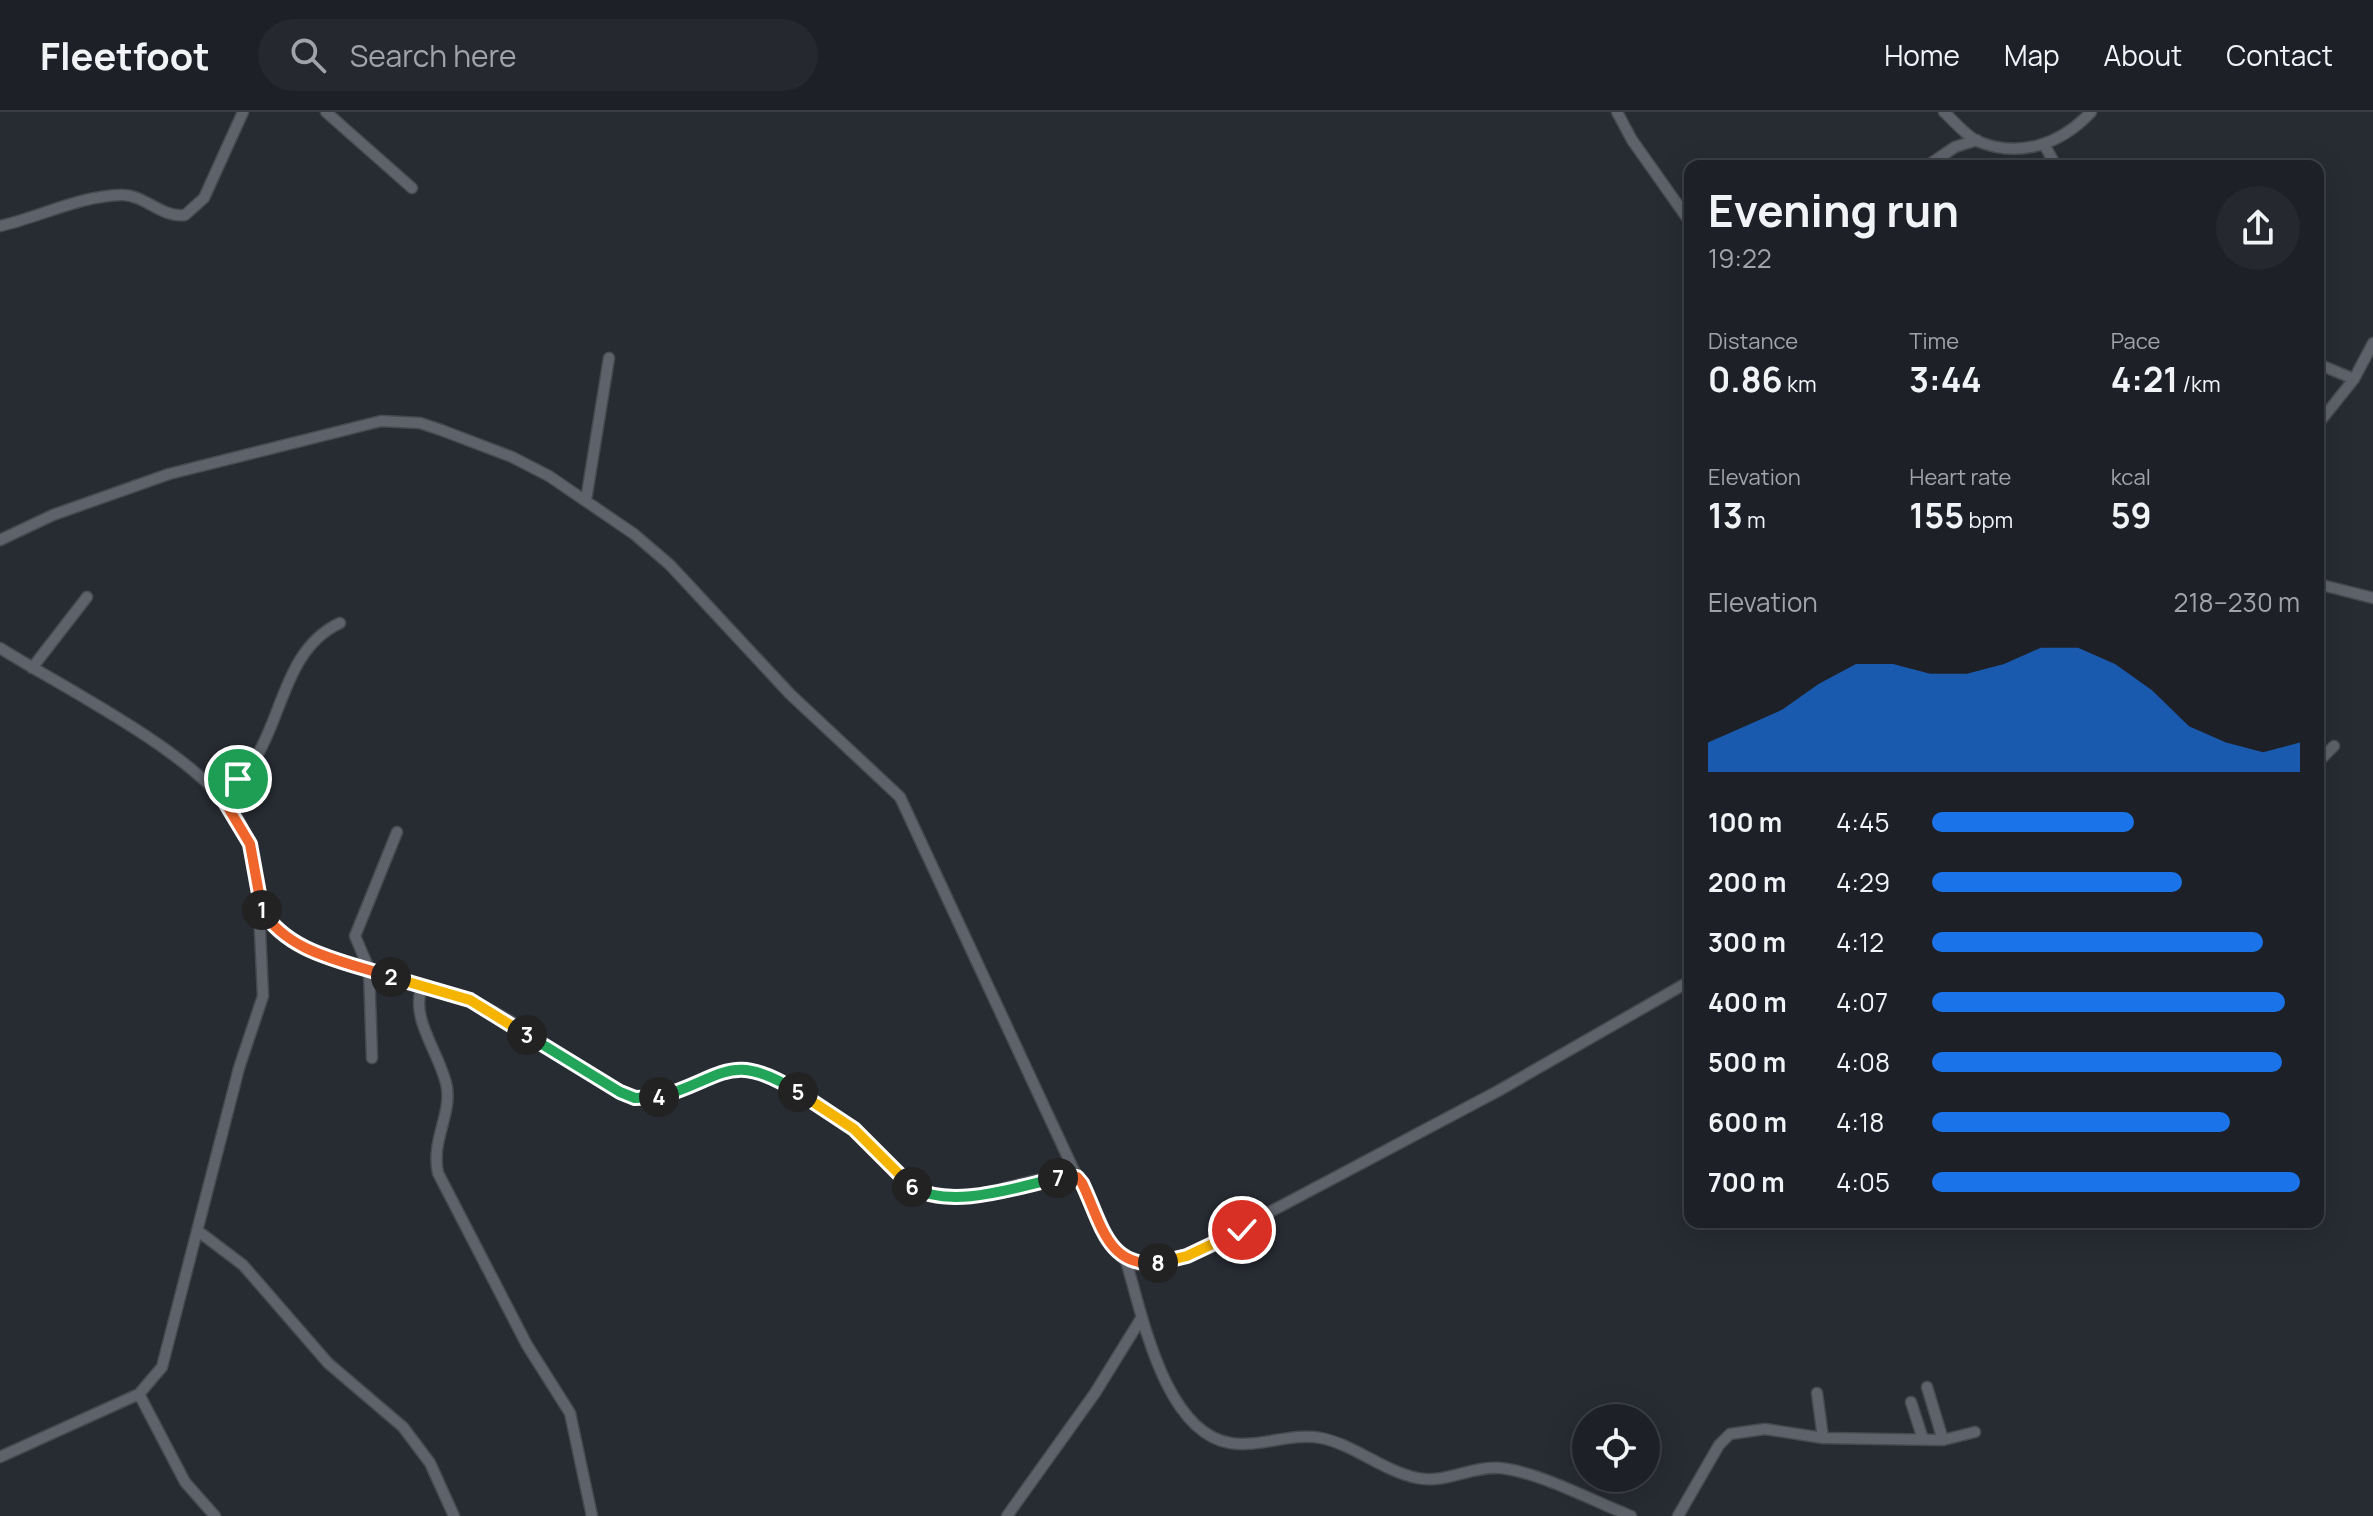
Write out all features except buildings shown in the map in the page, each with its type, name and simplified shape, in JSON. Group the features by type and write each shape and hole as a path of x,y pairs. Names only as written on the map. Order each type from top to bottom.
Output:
{"street":[{"path":"0,226 64,205 121,195 169,213 185,215 204,198 243,112"},
{"path":"326,112 412,188"},
{"path":"1617,112 1632,140 1684,214"},
{"path":"1944,112 1977,140"},
{"path":"1936,160 1955,147 1977,140 2018,148 2045,146 2068,132 2091,112"},
{"path":"2045,146 2053,160"},
{"path":"2324,416 2354,379 2373,343"},
{"path":"586,500 609,358"},
{"path":"2324,366 2354,379"},
{"path":"0,540 53,515 169,474 381,421 420,423 530,465 586,500 670,565 790,694 900,797 1077,1177 1113,1247 1126,1261 1156,1364 1174,1396 1190,1416 1217,1439 1248,1444 1320,1438 1419,1478 1445,1479 1476,1468 1529,1473 1631,1516"},
{"path":"2324,586 2373,598"},
{"path":"32,668 87,597"},
{"path":"220,794 255,760 278,701 302,659 327,629 340,623"},
{"path":"0,648 176,758 220,794 250,844 259,905 263,996 239,1068 166,1356 155,1380 139,1394 0,1457"},
{"path":"2324,756 2334,746"},
{"path":"372,1058 369,969 357,945 357,928 397,832"},
{"path":"259,905 268,919 294,942 321,955 479,1005 635,1098 664,1096 703,1077 729,1070 753,1071 775,1079 854,1129 899,1178 921,1193 965,1195 1077,1177"},
{"path":"1126,1261 1140,1265 1187,1256 1242,1230 1506,1087 1684,984"},
{"path":"422,987 419,995 421,1016 447,1092 435,1145 438,1173 527,1345 566,1405 579,1444 592,1516"},
{"path":"198,1231 243,1265 328,1363 403,1427 430,1463 454,1516"},
{"path":"1007,1516 1095,1393 1142,1317"},
{"path":"1927,1387 1943,1440"},
{"path":"1817,1393 1823,1438"},
{"path":"139,1394 185,1482 215,1516"},
{"path":"1911,1402 1923,1439"},
{"path":"1678,1516 1719,1445 1730,1434 1765,1429 1823,1438 1943,1440 1975,1432"}],"route":[{"path":"238,779 220,794 236,816 250,844 259,905 274,926 294,942 321,955 470,1000 620,1092 648,1100 720,1072 738,1069 753,1071 783,1083 854,1129 899,1178 921,1193 965,1195 1068,1176 1077,1177 1118,1255 1140,1265 1187,1256 1242,1230"}]}
